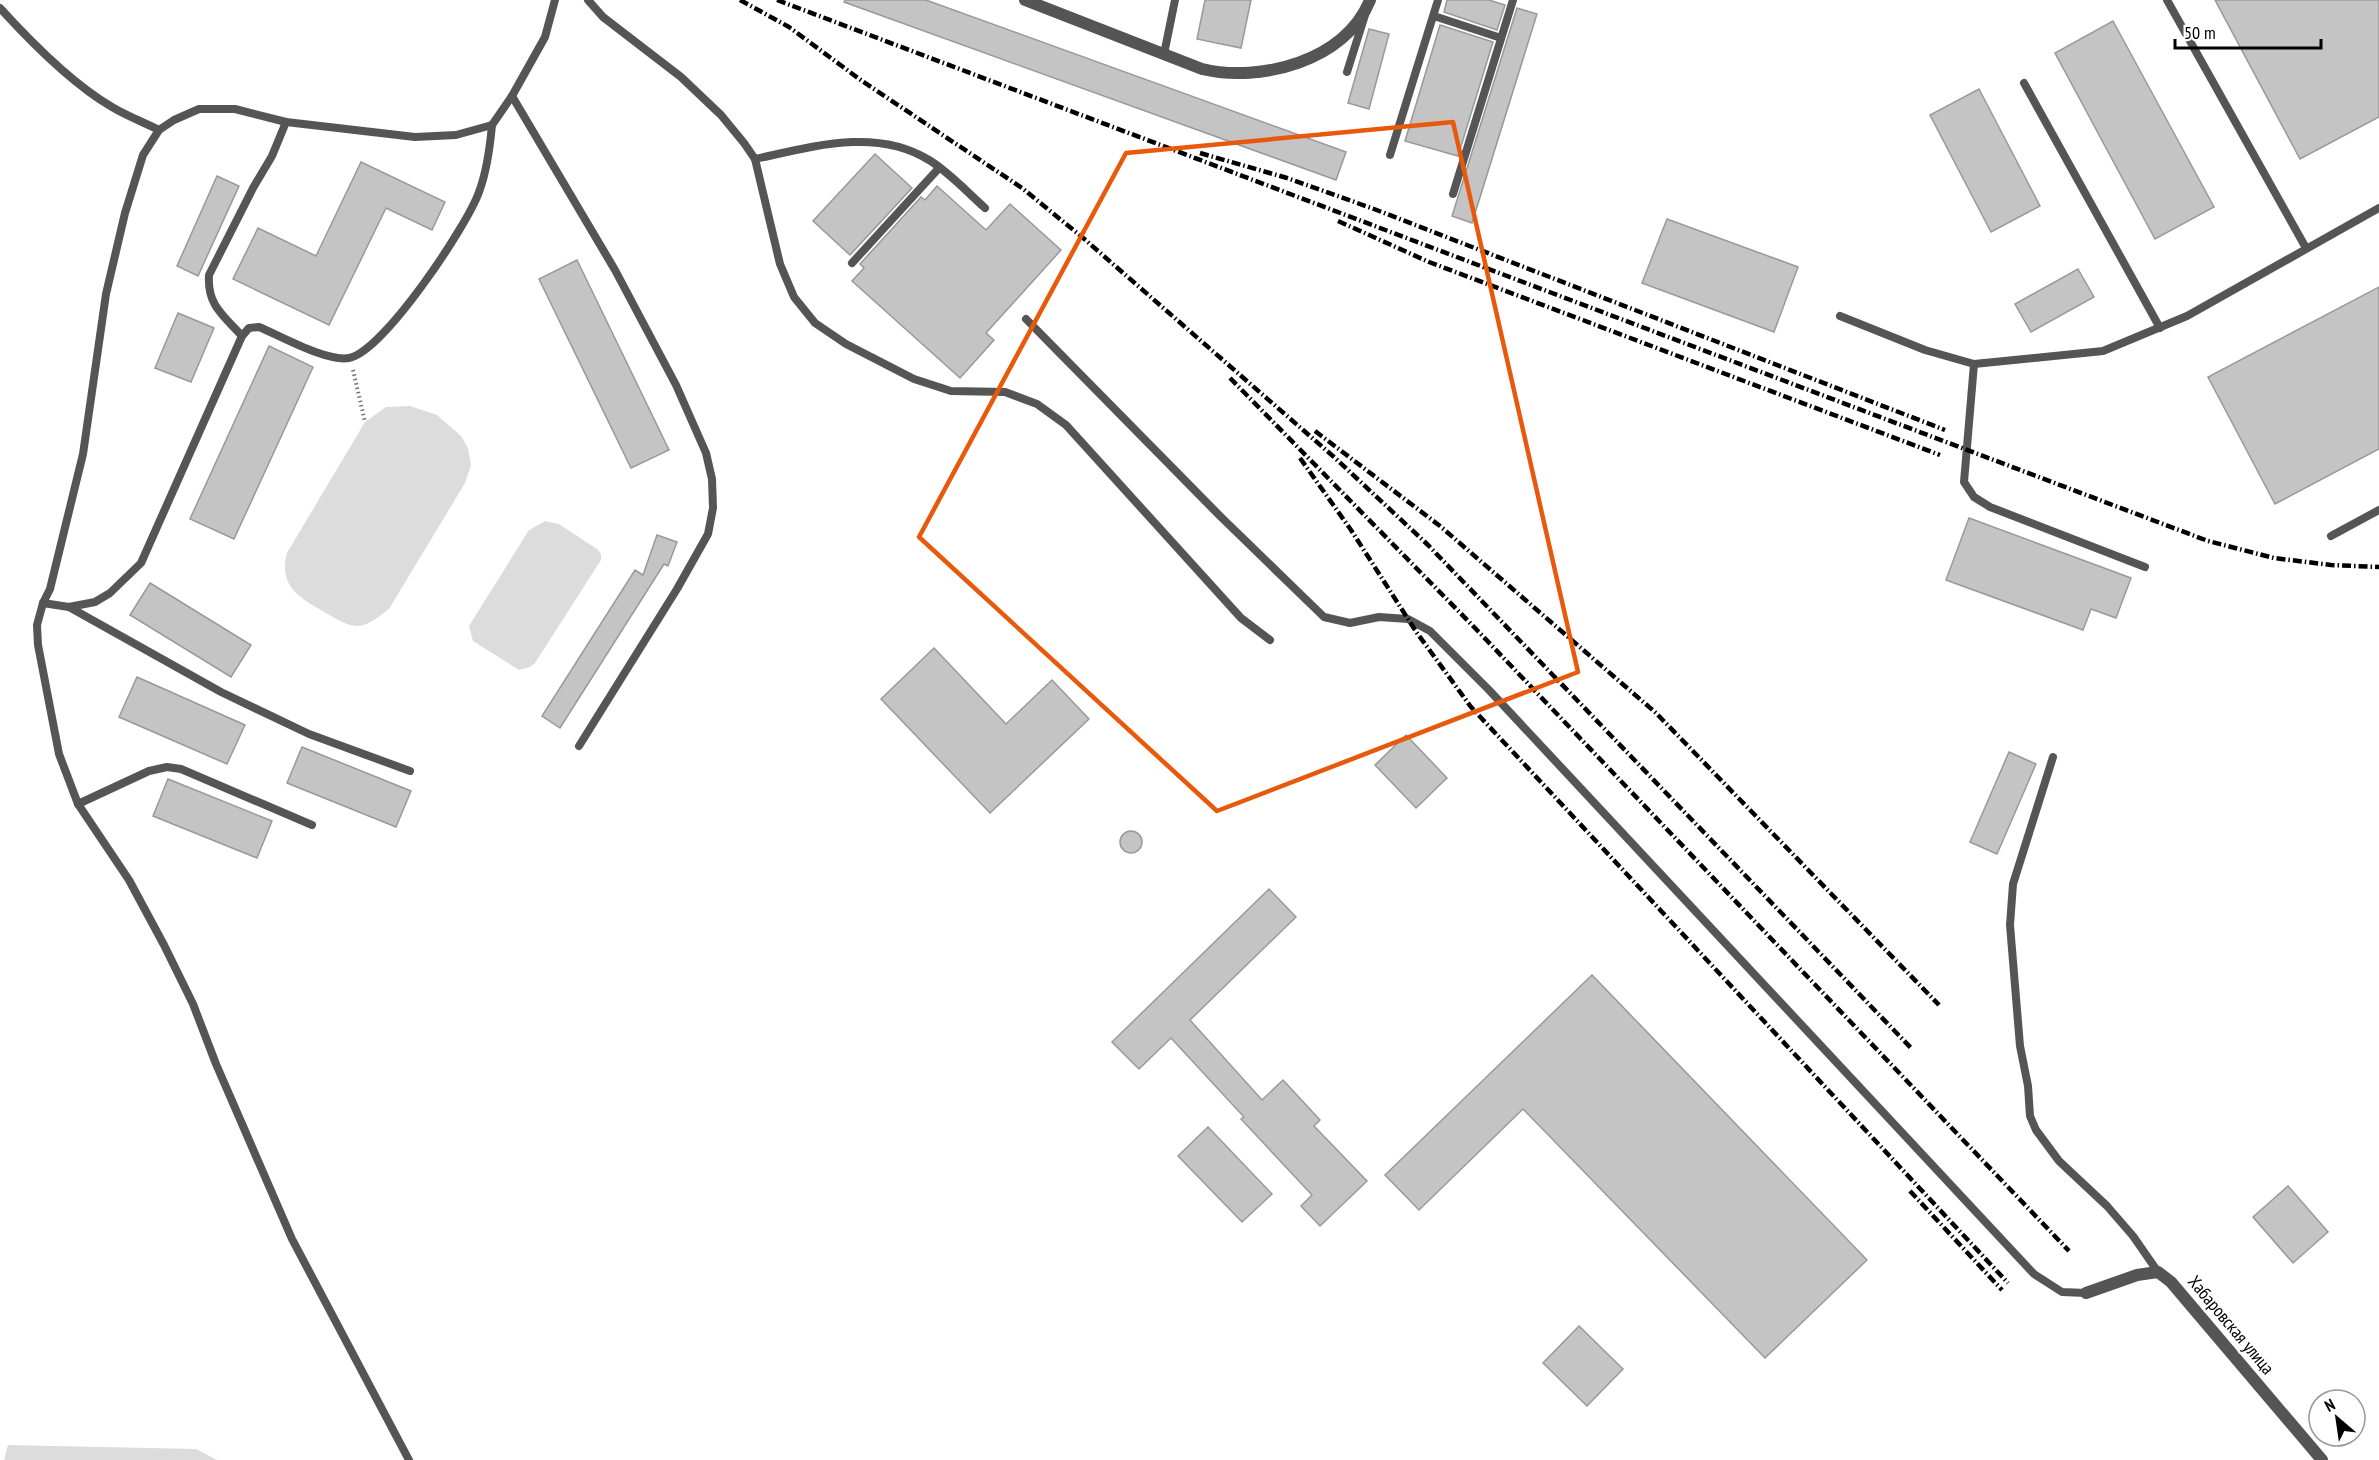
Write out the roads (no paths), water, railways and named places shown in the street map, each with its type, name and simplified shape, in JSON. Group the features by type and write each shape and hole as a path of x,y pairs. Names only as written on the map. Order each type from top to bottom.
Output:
{"street":[{"path":"1033,2 1202,69 1223,74 1261,72 1299,63 1324,51 1347,34 1368,4"},
{"path":"2086,1293 2137,1275 2158,1272"},
{"name":"Хабаровская улица","path":"2158,1272 2171,1282 2322,1460"}],"lane":[{"path":"43,603 69,607 95,602 110,593 141,562 242,336 249,328 259,327 325,355 350,358 377,340 427,279 458,234 479,192 489,154 492,125 512,96 545,38 555,0"},
{"path":"588,0 603,17 681,77 721,115 755,159 780,264 794,297 815,324 846,345 914,379 951,391 1005,392 1036,404 1066,426 1241,618 1270,640"},
{"path":"1164,54 1175,0"},
{"path":"1390,155 1438,0"},
{"path":"1453,194 1513,0"},
{"path":"2167,0 2306,248"},
{"path":"1347,72 1368,4"},
{"path":"0,8 20,30 73,77 111,106 159,130"},
{"path":"1434,16 1501,38"},
{"path":"2024,83 2160,328"},
{"path":"512,96 615,270 665,364 706,453 712,479 713,508 708,534 677,589 579,746"},
{"path":"410,1460 292,1239 216,1064 193,1004 164,945 129,880 78,804 59,754 38,645 37,625 43,603 50,589 83,454 106,294 125,213 143,155 159,130 199,109 235,109 286,122 415,138 456,135 492,125"},
{"path":"242,336 213,302 208,291 209,275 253,188 272,156 286,122"},
{"path":"755,159 803,149 871,142 893,144 930,160 985,208"},
{"path":"852,263 939,168"},
{"path":"1840,316 1925,350 1974,364 2103,351 2187,316 2379,208"},
{"path":"1026,319 1220,516 1324,617 1350,623 1379,617 1408,619 1430,631 1489,690 2034,1274 2062,1292 2086,1293"},
{"path":"1974,364 1964,482 1974,497 1990,507 2145,567"},
{"path":"2331,536 2379,510"},
{"path":"69,607 222,692 309,734 410,771"},
{"path":"2053,757 2013,884 2010,925 2020,1046 2028,1086 2030,1116 2036,1130 2059,1161 2107,1206 2133,1236 2158,1272"},
{"path":"78,804 150,771 167,767 181,769 312,825"}],"railway":[{"path":"740,0 789,27 862,81 1022,188 1082,237 1334,457 1428,545 1911,1048"},
{"path":"777,0 2208,541 2274,558 2331,565 2379,567"},
{"path":"1200,153 1287,178 1374,209 1945,430"},
{"path":"1338,221 1429,262 1940,455"},
{"path":"1230,378 1475,628 2069,1251"},
{"path":"1315,431 1440,526 1656,713 1939,1005"},
{"path":"1300,458 1351,530 1417,633 1471,707 2008,1283"},
{"path":"1910,1191 2002,1290"}]}
